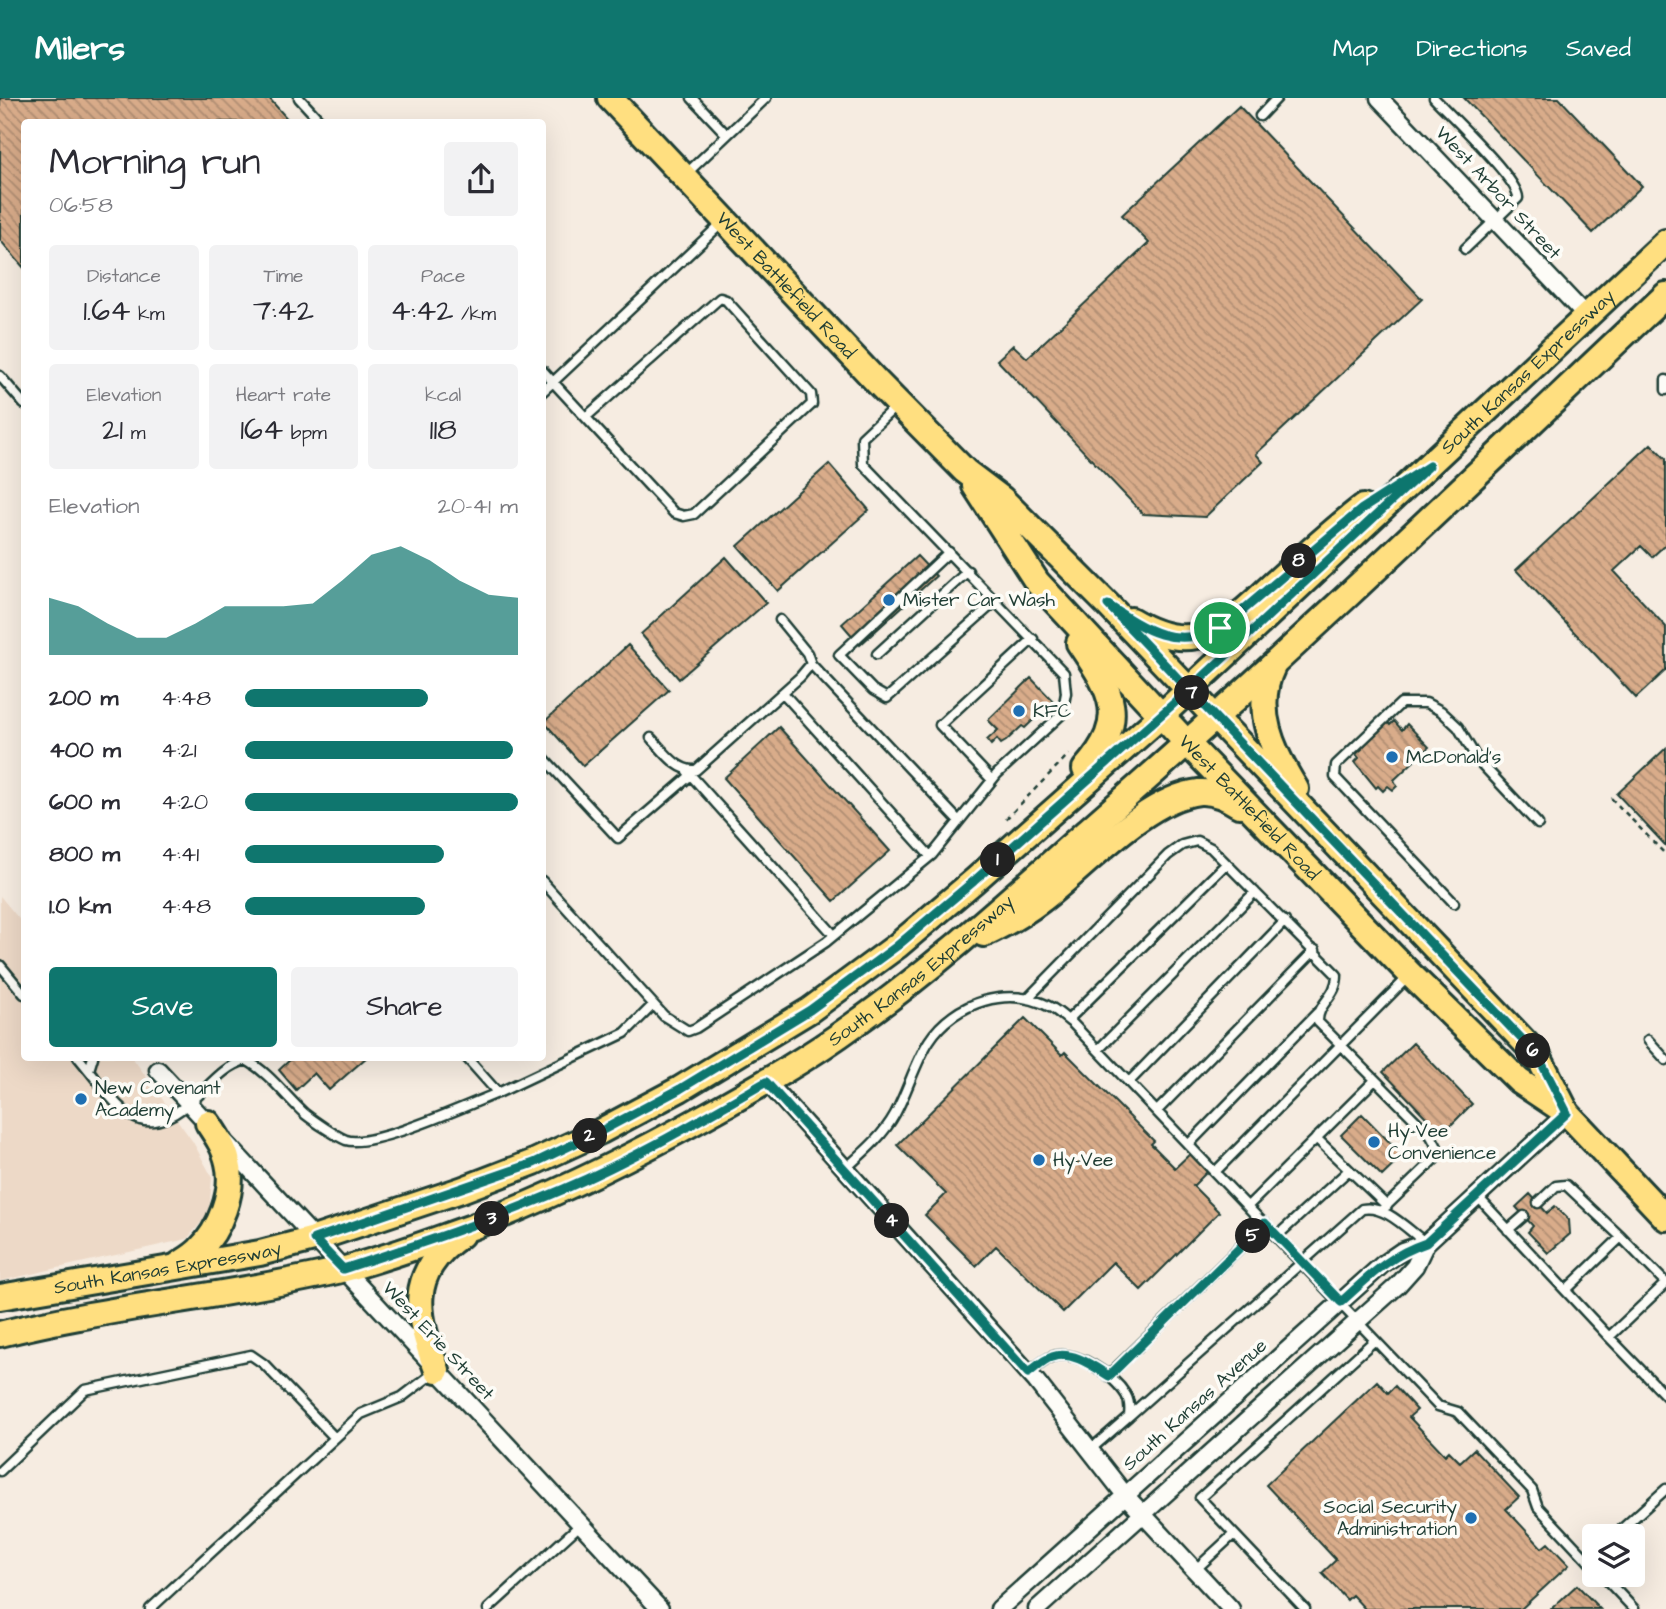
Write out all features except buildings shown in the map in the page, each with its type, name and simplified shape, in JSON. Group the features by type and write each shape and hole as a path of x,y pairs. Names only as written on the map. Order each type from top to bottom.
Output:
{"main road":[{"name":"West Battlefield Road","path":"610,98 898,404 965,471 1002,499 1108,605 1538,1056 1567,1113"},
{"name":"South Kansas Expressway","path":"0,1297 260,1253 314,1239 534,1163 680,1089 810,1010 897,946 1162,715 1666,242"},
{"name":"South Kansas Expressway","path":"0,1334 343,1269 472,1227 566,1189 635,1155 766,1082 853,1026 949,951 1187,743 1666,295"},
{"path":"1108,605 1161,635 1184,638 1208,633 1235,617 1362,509 1429,466"},
{"name":"West Battlefield Road","path":"965,471 1037,582 1187,743 1410,974 1519,1081 1567,1113 1666,1218"},
{"path":"974,881 1091,761 1104,743 1112,721 1111,699 1105,685 1086,652 1037,582"},
{"path":"1275,663 1266,684 1263,704 1272,743 1300,795 1352,862"},
{"path":"949,951 991,931 1040,901 1126,829 1175,800 1201,792 1213,793 1225,797 1259,818"},
{"path":"174,1269 205,1243 218,1224 226,1200 228,1161 208,1123"},
{"path":"437,1370 422,1328 420,1291 434,1259 452,1241 472,1227"}],"street":[{"name":"West Arbor Street","path":"1379,98 1587,317"},
{"name":"West Erie Street","path":"158,1070 660,1609"},
{"path":"766,1082 1028,1373 1125,1496 1231,1609"},
{"name":"South Kansas Avenue","path":"1037,1609 1398,1285 1415,1266 1426,1243 1567,1113"},
{"name":"South Kansas Avenue","path":"999,1609 1383,1265 1402,1251 1426,1243"}],"lane":[{"path":"299,98 318,119"},
{"path":"692,98 727,135"},
{"path":"684,176 766,98"},
{"path":"1260,116 1277,98"},
{"path":"1434,98 1508,176 1518,192 1518,198 1465,249"},
{"path":"546,388 725,220"},
{"path":"546,374 674,513 684,516 694,514 811,404 811,394 726,300 720,298 586,417"},
{"path":"0,376 21,400"},
{"path":"1666,380 1666,390"},
{"path":"546,885 653,1005 664,1016 688,1031 834,935 930,856 992,780 1062,714 1066,694 1064,673 863,464 862,438 898,404"},
{"path":"949,552 839,655 873,691 887,698 996,601"},
{"path":"877,654 968,571"},
{"path":"780,620 807,653 811,664 959,821"},
{"path":"992,780 940,724 1033,639"},
{"path":"546,760 618,838 783,693 811,664"},
{"path":"783,693 930,856"},
{"path":"1454,903 1335,777 1336,765 1392,711 1401,703 1426,702 1441,711 1458,727 1477,759 1538,824"},
{"path":"652,738 689,773 834,935"},
{"path":"1028,998 1168,855 1182,845 1197,841 1210,848 1315,950 1337,975 1337,986 1317,1013 1189,1144"},
{"path":"1068,1020 1226,864"},
{"path":"1098,1050 1255,892"},
{"path":"1129,1082 1284,921"},
{"path":"1157,1111 1315,950"},
{"path":"0,965 21,990"},
{"path":"1216,1172 1410,974"},
{"path":"845,1169 880,1137 895,1114 929,1041 947,1018 970,1004 1000,998 1028,998 1052,1007 1068,1020 1189,1144 1438,1406 1458,1412 1532,1490 1538,1507 1582,1550"},
{"path":"249,1061 260,1068 306,1115 346,1140 364,1141 498,1093 625,1033 653,1005"},
{"path":"1317,1013 1318,1022 1431,1136 1437,1147 1436,1158 1384,1208"},
{"path":"1648,1040 1666,1060"},
{"path":"81,1061 121,1109 134,1118 151,1124 190,1104 224,1071 241,1061"},
{"path":"89,1070 92,1061"},
{"path":"470,1061 498,1093"},
{"path":"1248,1206 1375,1080"},
{"path":"1316,1138 1384,1208 1426,1243"},
{"path":"1277,1236 1349,1170"},
{"path":"1538,1203 1556,1186 1566,1185 1666,1283 1609,1336"},
{"path":"1477,1196 1666,1396"},
{"path":"1089,1451 1362,1209 1372,1206 1384,1208"},
{"path":"1508,1230 1524,1216"},
{"path":"1109,1376 1265,1223"},
{"path":"1566,1290 1621,1237"},
{"path":"1305,1609 1200,1497 1375,1340"},
{"path":"0,1471 85,1390 251,1354 264,1364 335,1438"},
{"path":"1028,1373 1052,1357 1070,1356 1087,1362 1109,1376 1126,1395 1130,1405 1129,1416"},
{"path":"150,1609 361,1414 402,1396 437,1370"},
{"path":"1627,1524 1666,1489"},
{"path":"488,1609 581,1524"},
{"path":"1195,1570 1234,1534"},
{"path":"1613,1587 1634,1609"}],"path":[{"path":"1006,819 1071,752"},
{"path":"1611,798 1666,855"}],"shaded area":[{"name":"New Covenant Academy","path":"0,896 21,921 21,1061 135,1061 193,1142 212,1177 209,1213 187,1239 0,1281"}],"place":[{"name":"Mister Car Wash","path":"889,600"},
{"name":"KFC","path":"1019,711"},
{"name":"McDonald's","path":"1392,757"},
{"name":"New Covenant Academy","path":"81,1099"},
{"name":"Hy-Vee Convenience","path":"1374,1142"},
{"name":"Hy-Vee","path":"1039,1160"},
{"name":"Social Security Administration","path":"1471,1518"}],"route":[{"path":"1220,628 1196,637 1161,635 1108,605 1189,690 974,881 897,946 810,1010 680,1089 534,1163 314,1239 343,1269 472,1227 566,1189 646,1150 766,1082 1028,1373 1052,1357 1070,1356 1087,1362 1109,1376 1265,1223 1341,1302 1402,1251 1426,1243 1567,1113 1538,1056 1189,690 1429,466 1384,493 1337,528 1220,628"}]}
